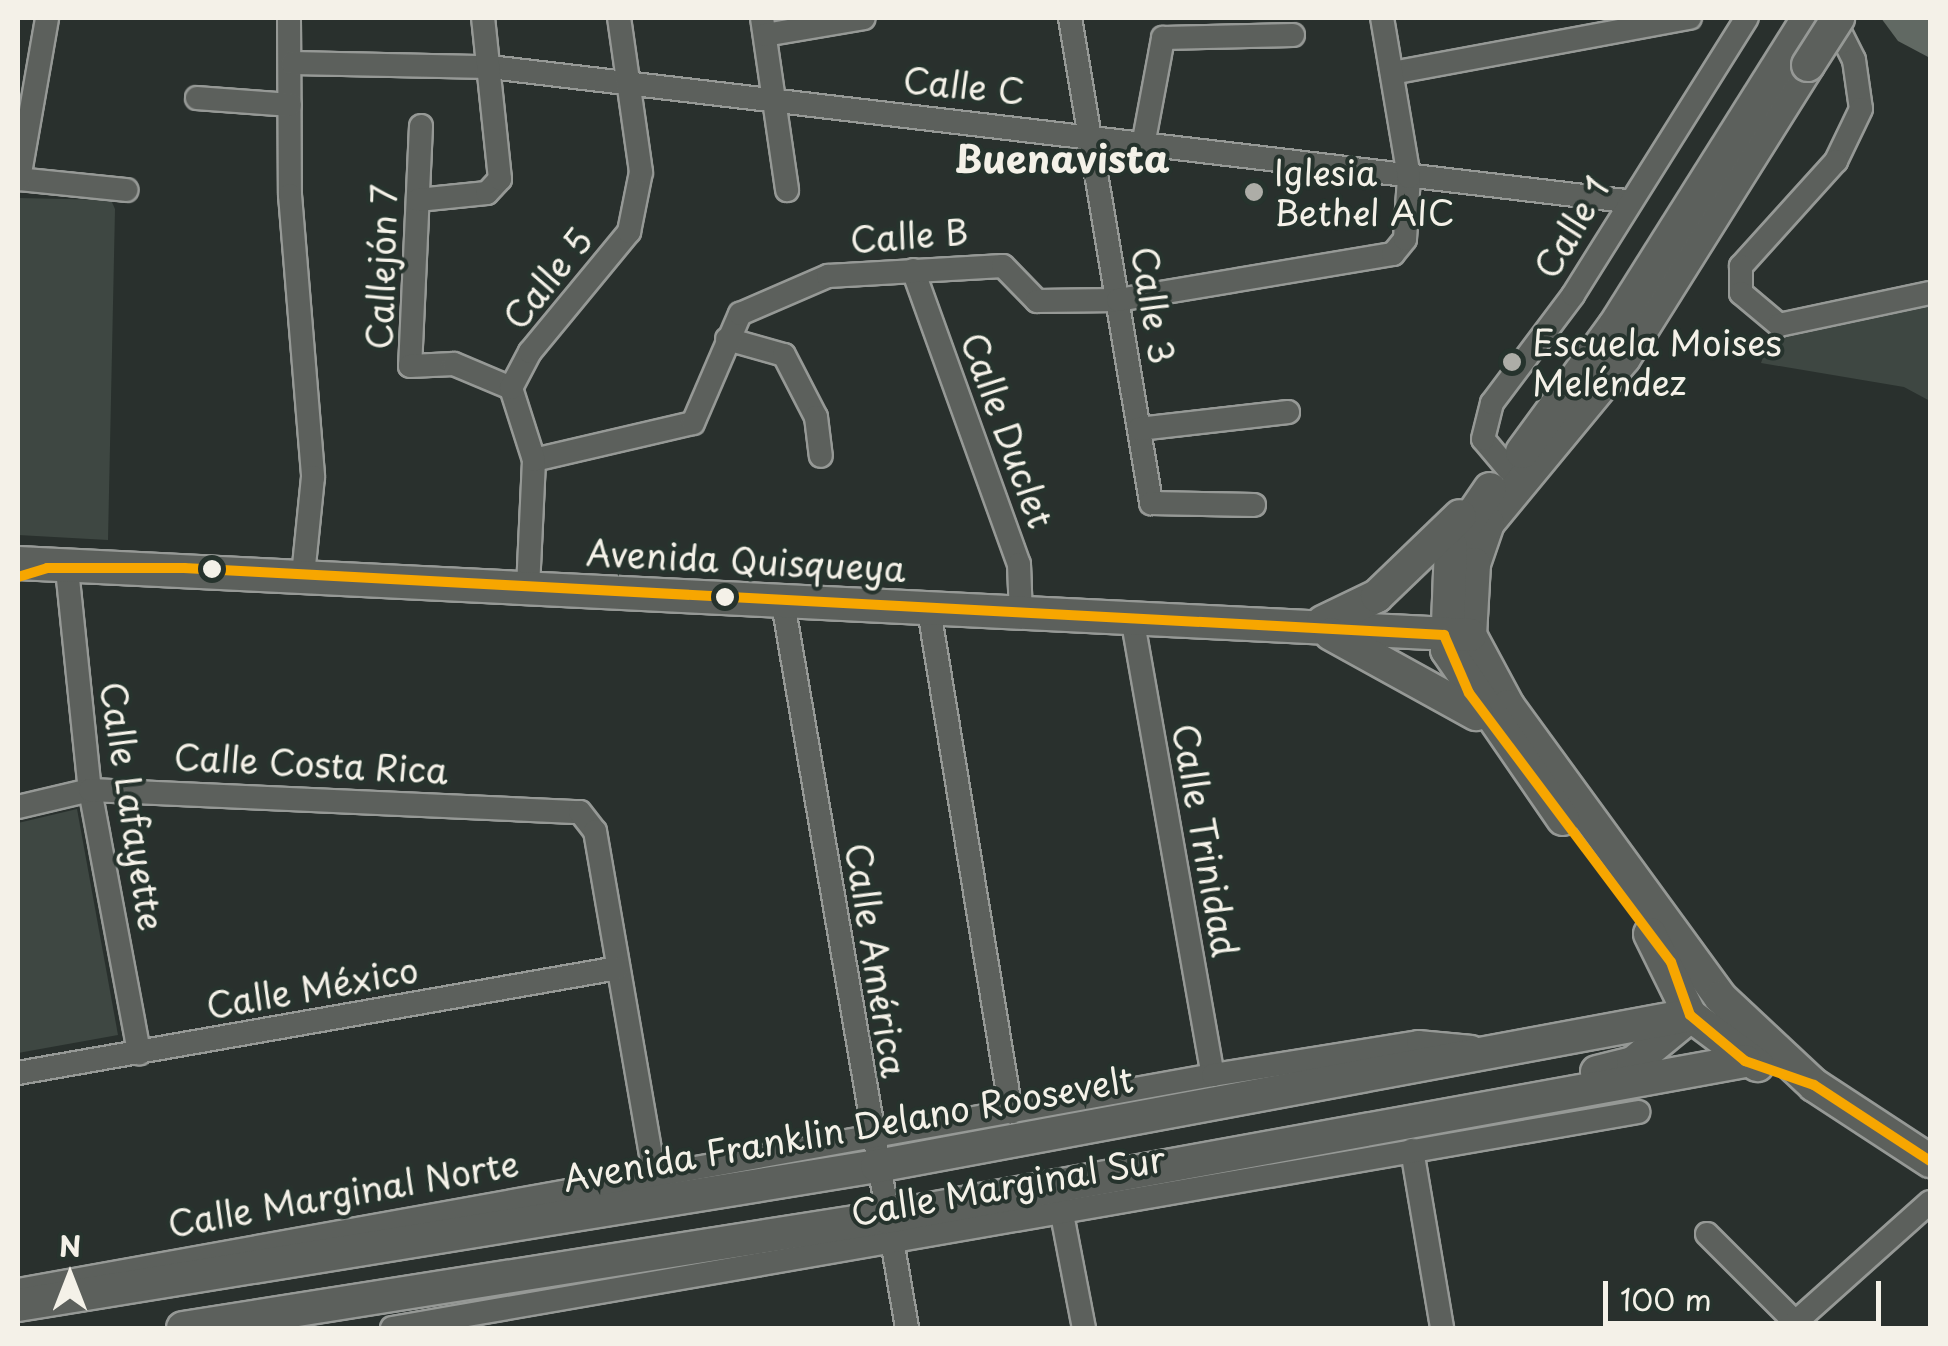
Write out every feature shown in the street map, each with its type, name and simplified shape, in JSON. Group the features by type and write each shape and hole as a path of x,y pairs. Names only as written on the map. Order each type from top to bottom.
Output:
{"main road":[{"path":"1798,58 1808,18"},
{"path":"1314,625 1377,596 1478,500 1515,475 1624,358 1798,58 1836,18"},
{"path":"1515,475 1488,523 1457,635 1720,997 1814,1085 1930,1161"},
{"path":"1478,500 1451,546 1457,635 1454,672 1671,962 1690,1016 1744,1061 1814,1085"},
{"name":"Avenida Quisqueya","path":"37,569 303,576 1022,616 1132,617 1457,635"},
{"path":"1314,625 1492,724"},
{"path":"1491,1120 1633,1064 1690,1016 1720,997"},
{"name":"Avenida Franklin Delano Roosevelt","path":"18,1305 874,1151 1510,1050 1690,1016"},
{"path":"183,1328 888,1230 1491,1120 1744,1061"}],"street":[{"path":"47,18 18,179 126,190"},
{"path":"289,18 290,105 313,477 303,576"},
{"path":"418,200 487,193 500,179 483,18"},
{"name":"Calle 5","path":"512,388 530,352 629,232 641,172 619,18"},
{"path":"787,190 764,26 864,18"},
{"name":"Calle 3","path":"1070,18 1151,503 1254,506"},
{"path":"1382,18 1409,177"},
{"path":"1392,73 1690,18"},
{"name":"Calle 1","path":"1515,475 1482,438 1483,422 1748,18"},
{"path":"1836,18 1854,60 1861,109 1836,161 1741,266 1741,293 1779,325 1930,293"},
{"path":"1144,140 1163,38 1293,35"},
{"name":"Calle C","path":"292,63 490,67 1090,133 1409,177 1626,201"},
{"path":"196,98 290,105"},
{"name":"Callejón 7","path":"421,126 410,366 454,364 512,388"},
{"name":"Calle B","path":"534,460 693,423 740,314 828,276 1004,266 1037,301 1118,300 1394,254 1404,239 1409,177"},
{"name":"Calle Duclet","path":"914,270 1019,564 1022,616"},
{"path":"727,339 784,355 816,417 821,456"},
{"path":"512,388 534,460 528,588"},
{"path":"1139,429 1288,412"},
{"name":"Calle Lafayette","path":"37,569 90,790 139,1053"},
{"name":"Calle América","path":"783,603 907,1328"},
{"path":"929,610 1011,1112"},
{"name":"Calle Trinidad","path":"1132,617 1212,1075"},
{"name":"Calle Costa Rica","path":"18,807 90,790 580,812 595,830 618,968"},
{"path":"618,968 654,1174"},
{"name":"Calle México","path":"18,1073 618,968"},
{"name":"Calle Marginal Norte","path":"18,1290 654,1174 874,1151 1011,1112 1212,1075 1418,1042 1510,1050"},
{"name":"Calle Marginal Sur","path":"392,1328 888,1230 1061,1210 1412,1150 1491,1120 1638,1112"},
{"path":"1412,1150 1442,1328"},
{"path":"1706,1234 1792,1326 1930,1202"},
{"path":"1061,1210 1084,1328"}],"shaded area":[{"path":"1881,18 1930,18 1930,58 1898,41"},
{"path":"18,198 111,200 115,209 108,540 18,535"},
{"path":"1930,298 1930,401 1904,387 1761,363 1772,331"},
{"path":"77,809 118,1035 18,1053 18,823"}],"transit line":[{"path":"18,577 47,568 184,568 1444,635"},
{"path":"1444,635 1469,693 1671,962 1690,1015 1745,1061 1814,1085 1930,1161"}],"place":[{"name":"Iglesia Bethel AIC","path":"1254,192"},
{"name":"Escuela Moises Meléndez","path":"1512,362"}],"district":[{"name":"Buenavista","path":"1062,158"}]}
